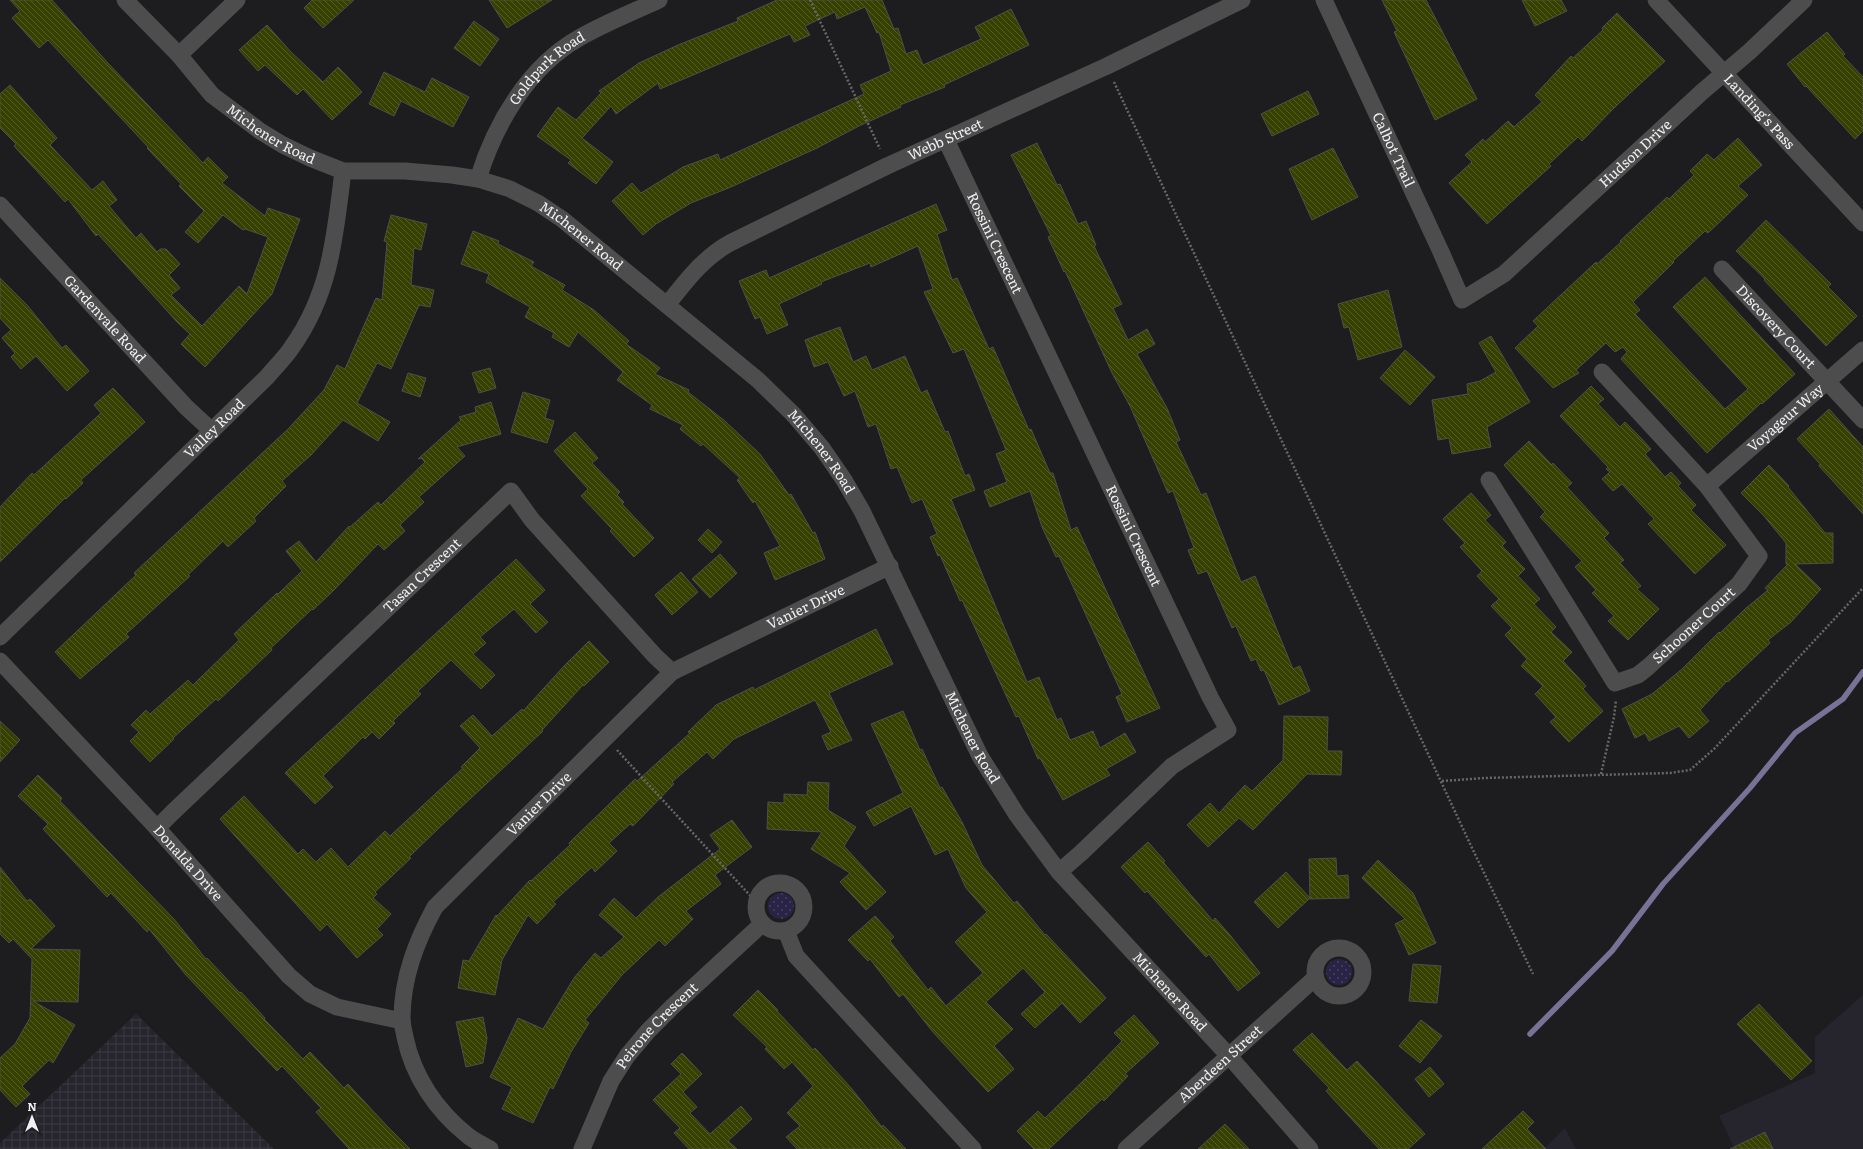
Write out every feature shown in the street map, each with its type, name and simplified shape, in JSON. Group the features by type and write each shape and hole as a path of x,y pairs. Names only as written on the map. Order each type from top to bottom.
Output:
{"street":[{"name":"Michener Road","path":"126,0 179,55 212,95 260,131 289,149 343,171 405,171 452,174 478,179 510,189 538,203 550,211 758,380 793,414 822,448 844,480 862,511 890,566 980,756 1017,815 1059,872 1229,1056 1310,1149"},
{"path":"179,55 237,0"},
{"name":"Goldpark Road","path":"478,179 487,152 514,102 531,79 554,56 579,38 659,0"},
{"name":"Webb Street","path":"667,305 703,262 716,251 887,166 1107,66 1242,0"},
{"name":"Calbot Trail","path":"1324,0 1462,300"},
{"name":"Landing's Pass","path":"1656,0 1863,223"},
{"name":"Hudson Drive","path":"1462,300 1504,274 1804,0"},
{"name":"Rossini Crescent","path":"946,140 1210,697 1228,730 1172,766 1059,872"},
{"name":"Valley Road","path":"0,637 267,377 292,347 310,318 323,288 331,259 343,171"},
{"name":"Gardenvale Road","path":"0,205 186,407 212,431"},
{"name":"Discovery Court","path":"1722,269 1863,420"},
{"name":"Voyageur Way","path":"1707,486 1826,380 1863,350"},
{"name":"Schooner Court","path":"1602,372 1707,486 1759,556 1739,584 1648,667 1638,675 1619,681"},
{"path":"1489,480 1601,662 1615,683 1619,681"},
{"name":"Tasan Crescent","path":"157,828 511,491 532,520 655,656 672,672"},
{"name":"Vanier Drive","path":"490,1149 467,1136 440,1108 420,1081 408,1051 402,1021 403,997 408,972 419,937 435,907 672,672 890,566"},
{"name":"Donalda Drive","path":"0,661 157,828 289,976 310,994 337,1007 402,1021"},
{"path":"779,883 787,884 800,892 803,899 803,915 794,928 786,931 773,931 762,924 756,914 756,902 764,888 779,883"},
{"name":"Peirone Crescent","path":"582,1149 611,1081 627,1056 672,1007 762,924"},
{"path":"786,931 796,956 973,1149"},
{"name":"Aberdeen Street","path":"1126,1149 1315,978"}],"path":[{"path":"810,0 887,166"},
{"path":"1107,66 1472,848 1533,974"},
{"path":"1442,781 1601,774 1680,773 1690,770 1698,765 1863,588"},
{"path":"1601,774 1614,717 1619,681"},
{"path":"606,739 756,902"}],"shaded area":[{"path":"781,893 790,897 794,906 790,915 781,919 772,915 768,906 772,897"},
{"path":"1339,959 1348,963 1352,972 1348,981 1339,985 1330,981 1326,972 1330,963"},
{"path":"1863,995 1863,1149 1735,1149 1719,1116 1815,1073 1815,1037"},
{"path":"136,1014 274,1149 0,1149 0,1143"},
{"path":"1565,1128 1576,1149 1544,1149"}],"building":[{"path":"10,0 52,0 107,62 203,163 208,157 228,177 222,183 265,216 268,208 300,219 272,294 205,367 181,344 190,334 177,322 98,234 96,236 68,199 65,202 14,146 16,144 0,128 0,94 10,85 57,138 50,145 92,190 103,181 117,200 109,206 136,238 141,233 157,252 160,249 166,249 180,264 169,275 180,288 171,295 202,326 239,286 247,294 268,237 245,229 243,230 223,215 198,243 185,232 204,211 179,186 181,184 147,148 148,147 48,40 39,48 12,18 20,11"},
{"path":"312,0 354,0 323,28 304,8"},
{"path":"489,0 552,0 507,28"},
{"path":"777,0 882,0 894,29 898,28 906,54 917,50 923,65 981,39 975,27 1011,9 1029,45 944,85 945,87 900,105 901,107 859,126 817,148 731,187 691,203 656,224 643,235 612,201 632,183 641,193 683,167 718,154 720,160 864,94 860,85 891,71 879,32 877,33 865,7 837,19 835,12 805,26 810,35 794,42 790,34 660,89 658,83 616,114 611,106 582,138 613,162 596,184 568,163 571,160 537,136 558,107 576,120 601,93 599,91 639,63 678,45 738,21 737,18"},
{"path":"1382,0 1426,0 1477,99 1435,120 1394,32 1397,31"},
{"path":"1522,0 1561,0 1567,11 1535,26"},
{"path":"1617,13 1665,61 1615,107 1582,141 1578,137 1549,164 1551,166 1487,224 1449,183 1472,162 1465,155 1483,139 1485,142 1508,121 1514,127 1542,102 1535,95 1571,56 1573,58 1603,30 1602,28"},
{"path":"474,21 499,39 480,66 454,48"},
{"path":"267,25 291,52 323,82 338,67 362,92 332,120 303,89 297,95 265,65 258,71 239,50"},
{"path":"1827,32 1845,54 1843,56 1863,77 1863,131 1855,139 1806,86 1805,87 1787,64"},
{"path":"384,72 425,92 432,78 469,97 453,127 401,101 394,116 369,104"},
{"path":"1308,91 1319,114 1272,136 1261,114"},
{"path":"1738,138 1762,165 1738,186 1748,195 1708,233 1705,231 1633,302 1640,310 1635,314 1725,409 1748,389 1673,307 1705,277 1795,374 1707,453 1621,359 1627,352 1623,347 1615,352 1606,343 1576,370 1579,373 1553,388 1515,348 1538,326 1533,321 1596,262 1597,264 1621,242 1620,241 1667,197 1669,199 1694,175 1690,171 1707,154 1714,160"},
{"path":"1037,143 1057,185 1060,184 1078,224 1086,221 1096,245 1094,246 1122,304 1113,308 1128,340 1147,329 1155,344 1137,354 1167,408 1180,440 1176,442 1201,495 1206,493 1241,582 1255,576 1293,669 1300,666 1310,691 1279,705 1264,670 1261,671 1256,659 1251,661 1236,626 1232,628 1207,571 1198,574 1188,550 1194,548 1173,491 1168,493 1130,406 1112,373 1065,271 1064,272 1048,237 1051,236 1011,155"},
{"path":"1333,148 1358,197 1312,220 1289,169"},
{"path":"936,204 947,230 937,234 952,280 957,278 989,349 993,347 1029,430 1031,429 1050,473 1053,473 1071,530 1077,527 1160,708 1127,722 1116,697 1122,694 1059,556 1056,557 1042,527 1030,491 990,507 984,491 1007,482 996,454 1006,450 964,349 953,353 924,292 933,289 918,246 871,267 870,263 821,282 822,284 779,304 788,325 767,334 760,317 755,319 739,281 766,270 769,278"},
{"path":"391,215 427,224 421,250 414,248 411,285 434,290 430,307 419,305 391,369 377,363 357,403 390,422 378,441 343,420 311,455 282,481 286,486 254,518 256,521 228,547 223,541 188,575 190,576 126,634 129,637 80,679 55,652 136,575 134,573 288,429 324,390 337,365 345,369 376,298 382,300 387,242 384,241"},
{"path":"1766,220 1831,284 1828,287 1857,316 1826,346 1764,280 1765,279 1736,251"},
{"path":"473,231 499,241 498,244 534,262 531,266 565,285 562,290 594,310 629,341 626,344 660,368 655,374 689,390 688,392 725,421 760,454 789,495 791,494 813,533 815,532 825,559 775,580 764,553 780,546 755,501 753,503 737,480 740,478 703,444 701,446 680,429 683,425 650,409 652,405 617,380 623,372 578,332 569,347 552,337 554,333 525,317 530,307 486,282 489,274 461,264"},
{"path":"0,278 27,305 62,348 66,345 89,371 67,391 36,356 21,369 11,357 15,353 2,338 11,330 0,318"},
{"path":"1388,290 1402,347 1358,360 1349,327 1344,328 1338,304"},
{"path":"840,327 853,362 866,356 872,370 905,356 921,393 927,390 945,432 948,431 965,476 969,474 975,490 951,499 1027,682 1039,677 1057,720 1061,718 1070,740 1093,731 1100,748 1125,733 1136,752 1106,769 1110,775 1063,800 1040,758 1038,759 1019,716 1016,717 962,600 960,601 940,555 938,556 930,537 937,534 922,499 912,503 897,467 891,469 876,424 868,427 855,391 844,396 828,362 814,367 805,340"},
{"path":"1491,336 1530,402 1487,427 1491,447 1452,454 1449,438 1438,440 1432,400 1468,394 1467,384 1480,381 1496,372 1479,343"},
{"path":"1405,350 1435,377 1410,405 1380,378"},
{"path":"490,368 496,388 479,393 472,373"},
{"path":"408,373 426,378 420,397 402,391"},
{"path":"1591,386 1604,399 1598,404 1620,427 1625,422 1651,449 1645,454 1665,477 1671,472 1681,483 1678,486 1696,505 1691,510 1726,545 1695,574 1648,524 1654,519 1622,484 1613,491 1602,479 1610,472 1606,469 1608,467 1560,416"},
{"path":"113,388 145,422 81,480 83,483 66,499 65,498 0,562 0,507 32,473 34,475 101,413 94,405"},
{"path":"523,392 550,400 545,418 554,421 547,443 511,432"},
{"path":"491,402 501,434 457,447 465,456 419,497 424,502 400,525 405,531 384,550 378,544 334,590 271,648 272,650 218,701 216,699 173,738 174,739 150,762 130,741 139,732 131,725 146,710 150,714 188,680 193,685 239,640 234,634 302,571 286,551 299,541 316,562 349,526 350,527 378,502 381,505 425,462 421,458 418,459 461,420 459,417 476,412 475,407"},
{"path":"1829,409 1863,447 1863,514 1819,466 1820,464 1797,439"},
{"path":"575,432 598,458 592,463 620,492 617,495 624,502 622,504 654,538 634,557 610,531 612,529 581,496 588,489 554,451"},
{"path":"1529,441 1572,483 1567,487 1609,533 1604,538 1624,560 1620,563 1641,586 1637,589 1659,609 1628,640 1608,621 1614,616 1592,593 1596,590 1575,567 1582,561 1540,517 1545,512 1504,465"},
{"path":"1769,465 1789,486 1788,487 1825,533 1833,533 1833,563 1795,564 1821,589 1791,622 1768,640 1770,643 1728,682 1727,681 1700,710 1709,721 1689,738 1679,726 1649,741 1645,733 1635,738 1622,709 1652,694 1682,669 1719,632 1720,633 1768,590 1765,588 1788,564 1786,564 1786,543 1764,516 1741,493"},
{"path":"1471,493 1491,515 1485,520 1506,542 1502,546 1525,569 1518,576 1540,599 1534,604 1556,627 1551,632 1572,652 1563,661 1586,686 1583,689 1603,711 1569,742 1550,722 1556,717 1535,694 1543,686 1521,666 1527,659 1505,635 1512,628 1491,606 1499,599 1477,576 1482,571 1460,547 1465,543 1443,519"},
{"path":"708,529 722,542 712,553 698,540"},
{"path":"720,554 737,573 710,598 692,579"},
{"path":"516,559 545,590 530,604 548,622 536,633 514,609 480,637 486,643 473,654 495,675 481,689 451,660 418,691 421,694 393,721 395,723 379,739 372,732 365,739 363,737 323,776 333,787 315,804 285,773"},
{"path":"681,572 698,592 672,615 655,595"},
{"path":"876,629 893,664 829,693 852,740 828,750 822,736 831,732 815,700 734,739 713,759 707,752 672,782 674,784 633,826 630,824 609,843 617,851 595,872 592,867 553,902 556,904 537,924 528,915 502,960 495,995 458,988 463,960 469,961 496,915 497,916 530,880 531,881 570,845 569,843 635,779 637,781 690,733 688,732 716,705 753,687 754,690"},
{"path":"589,641 609,662 584,686 583,685 542,730 543,731 441,826 409,857 411,858 375,892 377,894 373,898 391,914 377,929 383,935 357,958 327,924 320,931 220,819 244,796 298,854 303,849 316,862 331,848 348,867 385,831 390,836 463,768 461,767 480,748 460,726 473,715 492,736 522,709 523,711"},
{"path":"903,711 920,750 922,749 940,788 942,787 962,822 982,865 1014,903 1017,901 1045,935 1046,934 1106,998 1080,1023 1062,1003 1035,1028 1021,1014 1045,992 1023,968 986,1002 1013,1029 994,1046 1014,1069 988,1092 932,1031 903,994 899,997 870,959 868,961 848,940 875,916 894,937 890,941 928,990 931,987 946,1006 983,973 955,942 987,912 966,888 948,849 935,855 911,806 874,826 866,812 903,793 871,724"},
{"path":"1284,716 1328,717 1327,751 1342,751 1341,775 1307,774 1253,830 1239,818 1208,847 1187,825 1210,803 1219,813 1245,785 1252,791 1283,760"},
{"path":"0,721 20,740 0,762"},
{"path":"38,775 62,798 60,801 174,919 206,959 207,958 240,993 241,992 265,1018 264,1019 303,1059 310,1052 344,1088 348,1084 410,1149 349,1149 316,1112 321,1108 282,1066 277,1071 185,974 149,929 147,932 111,893 107,897 43,829 48,824 18,796"},
{"path":"808,782 829,783 828,810 856,827 844,846 886,892 866,910 840,882 850,873 811,849 822,832 767,829 768,802 784,803 784,794 807,795"},
{"path":"732,820 752,847 715,875 721,884 686,911 693,919 665,946 659,940 622,975 585,1020 589,1023 571,1052 553,1089 550,1087 533,1123 502,1109 512,1087 490,1077 518,1018 543,1029 574,978 595,953 601,958 624,937 599,915 614,898 636,918 658,897 720,849 710,835"},
{"path":"1148,842 1213,921 1215,918 1260,973 1238,991 1209,954 1206,957 1147,891 1145,893 1121,867"},
{"path":"1336,858 1337,876 1348,875 1349,898 1310,899 1309,859"},
{"path":"1378,860 1413,893 1436,943 1409,955 1395,924 1405,919 1362,878"},
{"path":"0,867 27,901 30,899 55,926 31,949 80,950 78,1002 33,1001 75,1025 53,1063 49,1060 22,1086 30,1094 16,1107 0,1090 0,1058 15,1044 30,1018 32,959 13,939 9,943 0,934"},
{"path":"1286,872 1310,898 1278,928 1254,902"},
{"path":"1413,964 1441,966 1437,1003 1409,1001"},
{"path":"758,990 778,1010 777,1011 813,1050 815,1048 852,1089 882,1127 883,1125 906,1149 797,1149 786,1137 800,1126 787,1113 813,1086 792,1062 784,1069 765,1049 767,1047 733,1015"},
{"path":"1759,1004 1812,1061 1791,1080 1737,1024"},
{"path":"1134,1015 1159,1043 1125,1074 1128,1076 1104,1101 1102,1099 1049,1149 1034,1149 1017,1131 1038,1111 1045,1118 1085,1079 1122,1041 1114,1033"},
{"path":"483,1017 487,1038 483,1063 466,1067 456,1022"},
{"path":"1421,1020 1442,1036 1420,1063 1399,1046"},
{"path":"1312,1033 1347,1070 1357,1061 1425,1134 1408,1149 1379,1149 1326,1091 1329,1088 1293,1050"},
{"path":"682,1053 702,1074 683,1092 697,1107 690,1113 710,1134 741,1106 752,1119 728,1141 737,1149 689,1149 674,1133 680,1128 653,1100 681,1074 671,1064"},
{"path":"1430,1067 1444,1084 1429,1097 1415,1079"},
{"path":"1523,1111 1534,1122 1527,1129 1546,1149 1482,1149"},
{"path":"1225,1124 1249,1149 1198,1149"},
{"path":"1765,1132 1773,1149 1730,1149"}],"waterway":[{"path":"1530,1034 1612,951 1663,884 1750,788 1795,733 1843,699 1863,672"}]}
